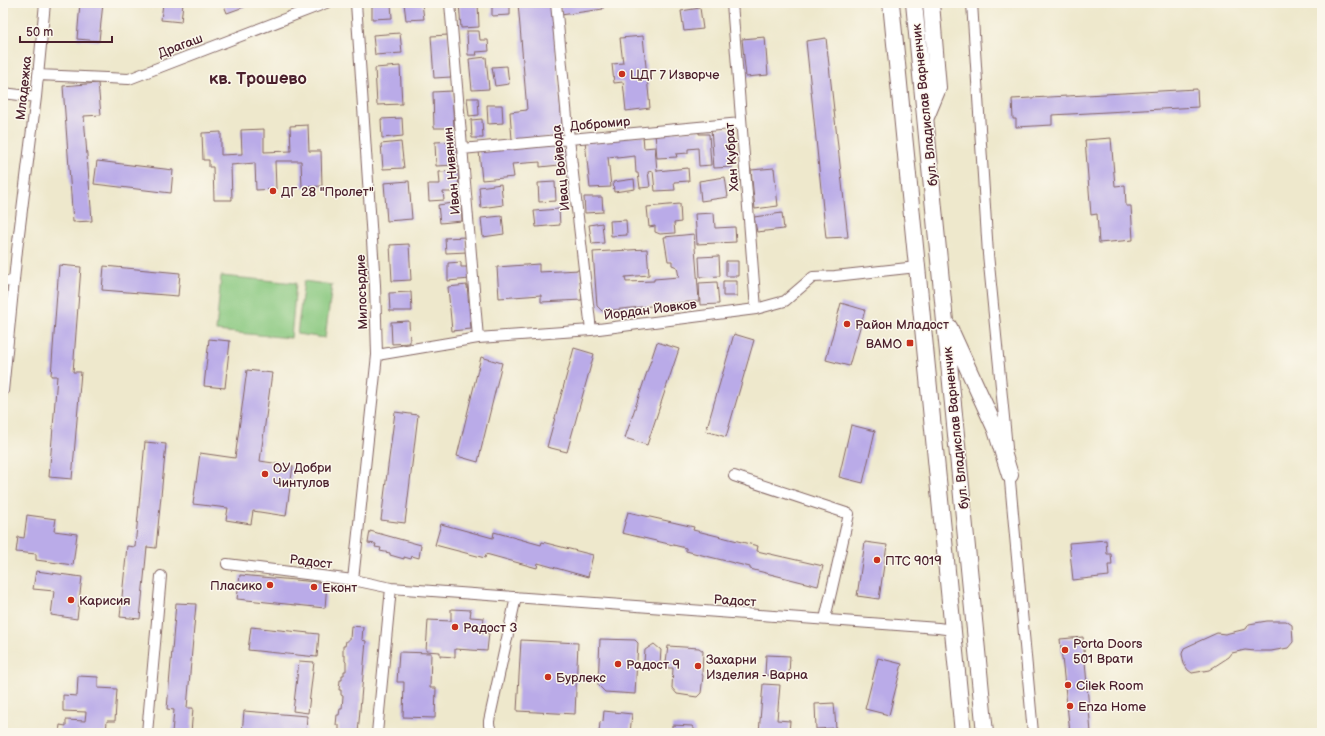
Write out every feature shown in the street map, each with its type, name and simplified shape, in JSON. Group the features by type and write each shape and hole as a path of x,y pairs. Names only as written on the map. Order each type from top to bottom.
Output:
{"main road":[{"name":"бул. Владислав Варненчик","path":"891,3 963,733"},
{"name":"бул. Владислав Варненчик","path":"914,3 985,733"},
{"path":"925,120 938,88 931,3"},
{"path":"944,316 966,361 996,430 1010,475"}],"street":[{"name":"Младежка","path":"3,391 17,250 36,97 45,3"},
{"name":"Драгаш","path":"38,75 129,79 326,3"},
{"name":"Милосърдие","path":"353,580 377,355 375,285 356,3"},
{"name":"Иван Нивянин","path":"450,3 478,338"},
{"name":"Ивац Войвода","path":"556,3 569,139 591,330"},
{"name":"Хан Кубрат","path":"732,3 756,309"},
{"path":"972,3 988,254 1010,475 1033,733"},
{"path":"3,93 36,97"},
{"name":"Добромир","path":"462,149 741,123"},
{"name":"Йордан Йовков","path":"377,355 478,338 591,330 756,309 785,301 813,277 917,267"},
{"path":"3,281 14,282"},
{"path":"734,476 849,514 825,619"},
{"name":"Радост","path":"227,564 353,580 391,588 825,619 952,630"},
{"path":"147,733 161,576"},
{"path":"377,733 391,588"},
{"path":"492,733 489,720 516,597"}],"green space":[{"path":"221,276 296,283 291,338 216,331"},
{"path":"304,281 332,285 325,338 297,334"}],"building":[{"path":"80,3 103,3 99,41 77,39"},
{"path":"163,3 183,3 181,22 161,20"},
{"path":"223,3 255,3 227,13"},
{"path":"372,3 391,3 392,18 372,19"},
{"path":"404,3 422,3 424,19 406,20"},
{"path":"459,3 478,3 479,27 461,28"},
{"path":"492,3 510,3 510,15 492,16"},
{"path":"518,3 552,3 563,136 512,140 510,112 527,110"},
{"path":"560,3 602,3 603,9 561,15"},
{"path":"700,8 703,29 684,31 681,11"},
{"path":"467,31 479,31 480,40 488,40 489,51 476,52 477,55 468,55"},
{"path":"400,33 402,53 375,55 373,35"},
{"path":"448,35 451,77 434,78 431,36"},
{"path":"643,36 650,108 626,111 623,82 614,83 612,64 623,63 620,38"},
{"path":"765,37 768,75 746,77 742,39"},
{"path":"826,38 848,237 826,238 806,41"},
{"path":"486,57 489,89 472,90 469,59"},
{"path":"400,66 402,104 377,105 375,68"},
{"path":"507,66 509,84 495,86 492,67"},
{"path":"98,83 101,115 84,116 92,221 73,222 63,86"},
{"path":"1197,89 1198,107 1052,115 1052,125 1016,127 1016,119 1013,119 1012,99"},
{"path":"452,91 454,128 434,128 433,92"},
{"path":"467,98 478,98 479,115 469,116"},
{"path":"487,105 502,105 503,123 488,124"},
{"path":"402,118 403,136 382,138 381,119"},
{"path":"482,119 483,138 472,138 471,120"},
{"path":"308,125 309,151 321,151 322,186 302,187 301,161 275,161 276,189 256,190 255,163 231,165 232,200 214,200 213,167 209,167 209,160 203,160 202,133 221,132 221,155 242,154 241,130 264,129 264,152 291,151 290,126"},
{"path":"727,128 731,131 733,167 714,168 711,129"},
{"path":"699,130 699,134 709,134 711,165 699,166 698,148 688,149 688,153 676,154 677,157 657,158 655,133"},
{"path":"643,135 644,148 655,147 657,171 688,168 689,181 674,182 675,190 655,191 653,171 648,172 650,187 640,188 638,173 636,173 635,156 617,158 617,156 608,157 611,187 590,188 585,141"},
{"path":"1111,138 1115,186 1125,185 1126,206 1131,206 1133,240 1099,243 1097,214 1091,215 1085,140"},
{"path":"456,141 457,165 436,166 435,142"},
{"path":"401,142 404,168 383,169 381,144"},
{"path":"561,143 562,151 568,150 569,164 540,167 540,162 512,164 514,177 482,180 479,151"},
{"path":"97,161 173,170 171,193 94,184"},
{"path":"774,168 778,206 755,209 751,170"},
{"path":"458,171 459,192 443,192 444,200 429,201 428,184 440,184 439,172"},
{"path":"725,177 728,197 701,201 699,181"},
{"path":"634,179 635,189 614,192 613,182"},
{"path":"409,181 412,219 387,221 384,183"},
{"path":"555,182 556,201 539,202 538,183"},
{"path":"501,184 503,205 481,208 479,187"},
{"path":"584,197 602,197 603,212 585,213"},
{"path":"461,202 462,221 440,223 438,205"},
{"path":"680,204 681,222 674,223 675,233 660,234 655,232 655,226 649,227 647,207"},
{"path":"559,209 560,225 536,227 534,211"},
{"path":"714,213 715,228 735,227 736,242 697,244 695,214"},
{"path":"782,213 784,229 757,232 754,217"},
{"path":"502,216 504,234 483,237 481,218"},
{"path":"626,220 627,235 611,236 610,221"},
{"path":"602,223 604,243 592,244 589,225"},
{"path":"694,234 699,301 602,311 597,306 593,252 647,249 649,275 625,277 626,282 654,281 654,279 679,277 677,267 672,265 672,261 668,261 664,237"},
{"path":"466,237 467,252 446,253 445,238"},
{"path":"409,244 411,280 392,281 390,245"},
{"path":"719,256 720,276 700,277 699,257"},
{"path":"726,261 738,261 738,276 726,276"},
{"path":"461,262 461,267 470,267 470,279 448,281 448,263"},
{"path":"539,264 539,272 580,270 582,300 541,302 541,295 499,298 497,267"},
{"path":"59,265 81,267 73,372 81,372 72,479 49,477 57,376 51,376"},
{"path":"104,266 180,273 178,296 102,290"},
{"path":"723,281 737,281 737,296 723,296"},
{"path":"717,282 719,304 700,305 699,283"},
{"path":"467,285 471,329 452,331 448,287"},
{"path":"411,292 412,311 390,311 389,293"},
{"path":"841,303 865,310 849,366 826,360"},
{"path":"409,321 410,343 392,344 391,322"},
{"path":"734,334 754,340 726,437 706,431"},
{"path":"209,339 230,341 225,388 204,386"},
{"path":"657,342 679,349 647,445 625,438"},
{"path":"574,348 594,354 567,452 547,447"},
{"path":"481,357 502,363 478,462 457,456"},
{"path":"247,370 272,373 260,461 293,466 286,516 253,511 251,524 226,520 228,508 193,504 200,453 235,458"},
{"path":"395,412 418,415 405,523 381,520"},
{"path":"851,425 875,431 863,483 839,477"},
{"path":"145,442 166,444 156,548 147,547 140,619 120,617 127,546 135,547"},
{"path":"628,512 694,527 693,530 758,546 757,551 823,566 818,586 686,551 686,548 622,533"},
{"path":"27,515 56,519 54,531 77,534 73,565 36,560 36,554 16,552 18,537 24,538"},
{"path":"441,524 493,538 494,532 541,545 542,542 593,555 588,577 538,563 537,568 486,554 485,558 435,545"},
{"path":"370,531 421,545 419,558 412,556 411,559 404,557 404,559 390,555 390,553 380,551 381,548 375,547 376,544 368,543"},
{"path":"1106,540 1107,554 1111,554 1112,565 1108,565 1109,576 1073,580 1069,543"},
{"path":"865,542 887,545 879,599 857,596"},
{"path":"36,571 82,577 77,619 51,615 54,591 33,589"},
{"path":"240,575 327,583 325,608 237,599"},
{"path":"176,603 196,604 187,708 193,708 191,733 172,733 174,710 167,709"},
{"name":"Радост 3","path":"451,609 471,610 470,617 484,618 482,633 489,633 487,651 455,649 455,657 440,656 440,652 426,651 428,620 451,621"},
{"path":"1322,617 1322,640 1319,629 1320,620"},
{"path":"1267,621 1286,621 1292,625 1293,642 1288,648 1271,651 1245,650 1232,653 1229,657 1209,670 1192,673 1184,664 1182,654 1184,648 1217,633 1225,634 1246,629 1249,624"},
{"path":"351,626 363,627 362,640 366,641 358,733 341,733 341,731 339,731 339,725 336,725 337,715 339,715 340,709 342,709 343,696 341,695 341,690 339,690 340,680 342,680 344,671 346,671 343,646 345,646 348,639 350,639"},
{"path":"251,627 319,634 317,657 248,650"},
{"path":"1083,637 1091,733 1070,733 1060,639"},
{"name":"Радост 9","path":"600,639 635,640 638,643 635,694 605,692 598,685"},
{"name":"Бурлекс","path":"521,640 578,643 575,714 517,711"},
{"path":"654,644 661,650 660,664 653,669 644,662 645,650"},
{"name":"Радост 9","path":"668,646 699,648 703,651 701,693 697,697 677,694 672,688 673,668 668,668 666,662"},
{"name":"Радост 3","path":"399,652 431,653 430,688 436,688 435,718 403,717 404,682 397,682"},
{"path":"766,655 790,656 789,676 765,675"},
{"path":"878,658 902,664 889,715 865,709"},
{"path":"299,661 314,662 308,713 293,711"},
{"path":"78,676 98,677 98,688 117,689 115,721 107,721 106,733 59,733 60,725 66,726 66,720 85,721 86,712 63,711 63,695 77,696"},
{"path":"763,684 780,685 777,720 790,721 789,733 759,733"},
{"path":"834,703 836,728 816,729 815,704"},
{"path":"244,711 307,716 306,733 242,733"},
{"path":"604,711 632,714 630,733 599,733 600,722 603,721"},
{"path":"672,725 692,726 695,733 672,733"}],"place":[{"name":"ЦДГ 7 Изворче","path":"622,74"},
{"name":"ДГ 28 \"Пролет\"","path":"273,191"},
{"name":"Район Младост","path":"847,324"},
{"name":"ВАМО","path":"910,343"},
{"name":"ОУ Добри Чинтулов","path":"265,474"},
{"name":"ПТС 9019","path":"877,560"},
{"name":"Пласико","path":"270,585"},
{"name":"Еконт","path":"314,587"},
{"name":"Карисия","path":"71,600"},
{"name":"Радост 3","path":"455,627"},
{"name":"Porta Doors 501 Врати","path":"1065,650"},
{"name":"Радост 9","path":"618,664"},
{"name":"Захарни Изделия - Варна","path":"698,666"},
{"name":"Бурлекс","path":"548,677"},
{"name":"Cilek Room","path":"1068,685"},
{"name":"Enza Home","path":"1070,706"}],"district":[{"name":"кв. Трошево","path":"258,78"}]}
